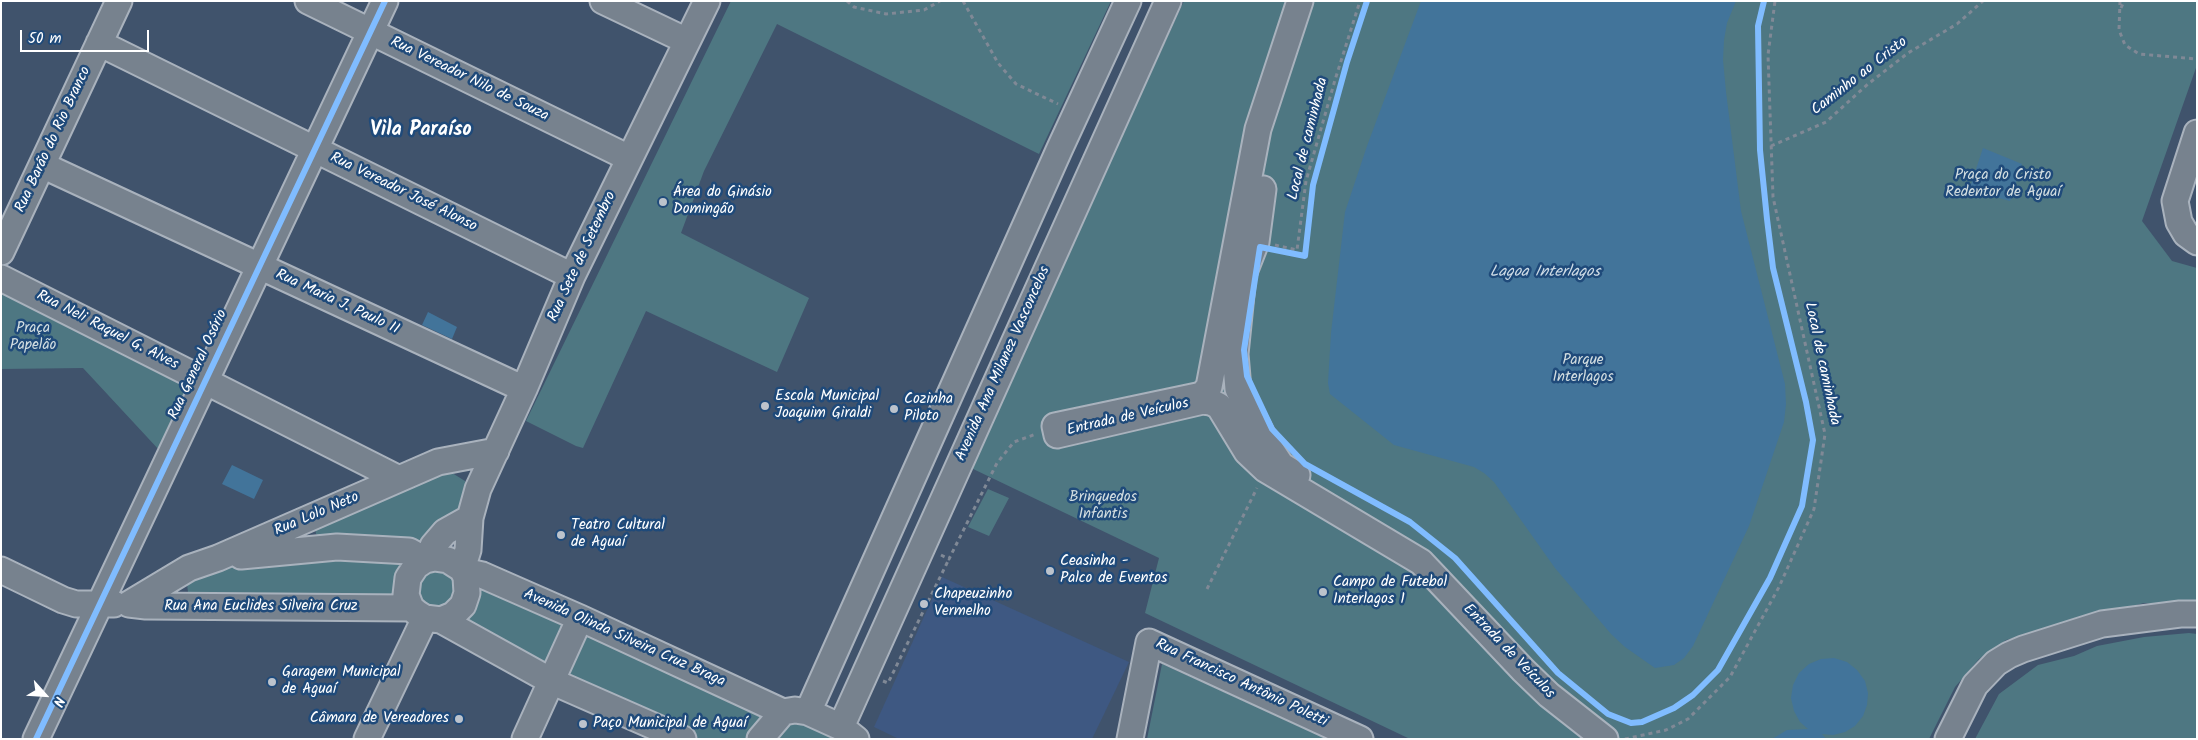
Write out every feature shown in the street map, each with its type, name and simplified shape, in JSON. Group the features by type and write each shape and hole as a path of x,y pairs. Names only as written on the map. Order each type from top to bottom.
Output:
{"street":[{"name":"Rua Barão do Rio Branco","path":"1,252 119,1"},
{"name":"Rua Vereador Nilo de Souza","path":"308,1 630,158"},
{"name":"Rua General Osório","path":"36,739 385,1"},
{"path":"603,1 687,41"},
{"name":"Rua Sete de Setembro","path":"463,570 468,550 470,518 478,489 524,390 572,276 706,1"},
{"path":"808,712 1128,1"},
{"name":"Avenida Ana Milanez Vasconcelos","path":"849,733 866,672 1101,146 1168,1"},
{"name":"Entrada de Veículos","path":"1300,1 1258,129 1209,388 1202,394 1055,426 1057,435 1203,401 1211,402 1218,406 1247,452 1265,469 1421,562 1523,670 1549,695 1605,739"},
{"name":"Entrada de Veículos","path":"1315,1 1272,134 1262,245 1243,275 1234,354 1238,389 1267,444 1281,465 1427,550 1555,687 1623,739"},
{"path":"1116,26 1150,41"},
{"name":"Rua Vereador José Alonso","path":"99,43 572,276"},
{"path":"1072,122 1101,146"},
{"path":"2197,133 2175,201 2179,222 2186,234 2197,242"},
{"name":"Rua Maria J. Paulo II","path":"42,165 524,390"},
{"name":"Rua Neli Raquel G. Alves","path":"1,278 399,479"},
{"path":"962,368 995,383"},
{"name":"Rua Lolo Neto","path":"136,599 189,568 218,558 438,462 496,451"},
{"path":"438,462 458,469 478,489"},
{"path":"470,518 445,532 433,546 427,559 416,566 408,578 406,595 426,615 552,681 683,739"},
{"path":"218,558 337,547 409,551 427,559 448,560 463,570 467,593 463,605 453,615 426,615"},
{"path":"189,568 185,578 185,586 191,605"},
{"name":"Rua Ana Euclides Silveira Cruz","path":"1,570 62,600 76,604 100,604 136,599 146,606 191,605 426,615"},
{"name":"Avenida Olinda Silveira Cruz Braga","path":"463,570 482,575 580,618 783,712"},
{"path":"1948,739 1967,698 1985,673 1996,663 2023,649 2102,624 2180,614 2197,614"},
{"path":"367,739 426,615"},
{"path":"524,739 580,618"},
{"name":"Rua Francisco Antônio Poletti","path":"1130,739 1149,642 1360,739"},
{"path":"760,739 783,712 795,710 808,712 849,733"}],"path":[{"path":"847,1 854,7 886,14 924,10 940,1"},
{"path":"963,1 998,63 1016,84 1072,122"},
{"path":"1309,221 1313,185 1347,62 1367,1"},
{"path":"2120,1 2119,30 2125,45 2139,54 2197,59"},
{"path":"2120,8 2124,1"},
{"path":"1262,245 1304,256"},
{"path":"1207,589 1265,469"},
{"path":"866,672 888,684 948,558"}],"shaded area":[{"path":"942,577 1129,662 1092,739 899,739 874,727"}],"green space":[{"name":"Área do Ginásio Domingão","path":"731,1 1111,1 1039,154 777,24 704,171 681,233 809,298 777,372 646,311 583,448 576,446 526,421"},
{"name":"Parque Interlagos","path":"1184,1 2197,1 2197,65 2142,221 2172,261 2197,268 2197,605 2144,603 2006,640 1979,659 1955,687 1929,739 1410,739 1145,613 1159,558 969,467"},
{"name":"Praça Papelão","path":"1,287 193,383 160,451 83,368 1,369"},
{"path":"449,471 465,481 469,493 463,515 443,529 412,545 323,540 316,534 315,525"},
{"path":"988,489 1009,498 989,536 968,527"},
{"path":"407,553 405,605 191,601 188,592 187,584 218,560"},
{"path":"417,569 458,571 461,604 426,615 410,580"},
{"path":"474,577 779,712 757,739 692,739 463,625 473,610"},
{"path":"2197,634 2197,739 1975,739 1999,694 2038,665 2074,656 2097,646 2144,637"},
{"path":"1162,664 1328,739 1147,739"},
{"path":"784,714 853,739 762,739"}],"water":[{"name":"Lagoa Interlagos","path":"1421,1 1736,1 1727,23 1724,40 1723,60 1726,92 1741,211 1785,384 1786,404 1784,422 1749,526 1693,646 1684,658 1674,665 1655,668 1625,647 1611,634 1555,568 1494,482 1484,473 1474,467 1394,445 1330,394 1328,383 1331,333 1345,212 1367,146"},
{"path":"1983,148 2022,164 2010,201 1969,190"},
{"path":"428,312 457,327 452,339 422,325"},
{"path":"232,465 263,480 254,499 222,484"},
{"path":"1834,658 1847,662 1857,670 1865,681 1868,693 1867,705 1863,716 1855,726 1845,732 1833,735 1822,734 1826,739 1772,739 1787,730 1808,729 1800,722 1794,711 1791,698 1793,685 1799,673 1809,664 1821,659"}],"cycle path":[{"path":"36,739 385,1"},
{"name":"Local de caminhada","path":"1367,1 1347,62 1313,185 1305,256 1260,247 1244,350 1247,376 1272,429 1305,464 1410,522 1455,558 1558,673 1608,714 1631,723 1642,722 1674,708 1693,695 1718,670 1770,578 1802,506 1813,440 1806,402 1773,268 1767,219 1760,150 1758,26 1764,1"}],"place":[{"name":"Área do Ginásio Domingão","path":"663,202"},
{"name":"Escola Municipal Joaquim Giraldi","path":"765,406"},
{"name":"Cozinha Piloto","path":"894,409"},
{"name":"Teatro Cultural de Aguaí","path":"561,535"},
{"name":"Ceasinha - Palco de Eventos","path":"1050,571"},
{"name":"Campo de Futebol Interlagos 1","path":"1323,592"},
{"name":"Chapeuzinho Vermelho","path":"924,604"},
{"name":"Garagem Municipal de Aguaí","path":"272,682"},
{"name":"Câmara de Vereadores","path":"459,719"},
{"name":"Paço Municipal de Aguaí","path":"583,724"}],"district":[{"name":"Vila Paraíso","path":"421,132"}],"park label":[{"name":"Praça do Cristo Redentor de Aguaí","path":"2003,184"},
{"name":"Brinquedos Infantis","path":"1103,506"}]}
